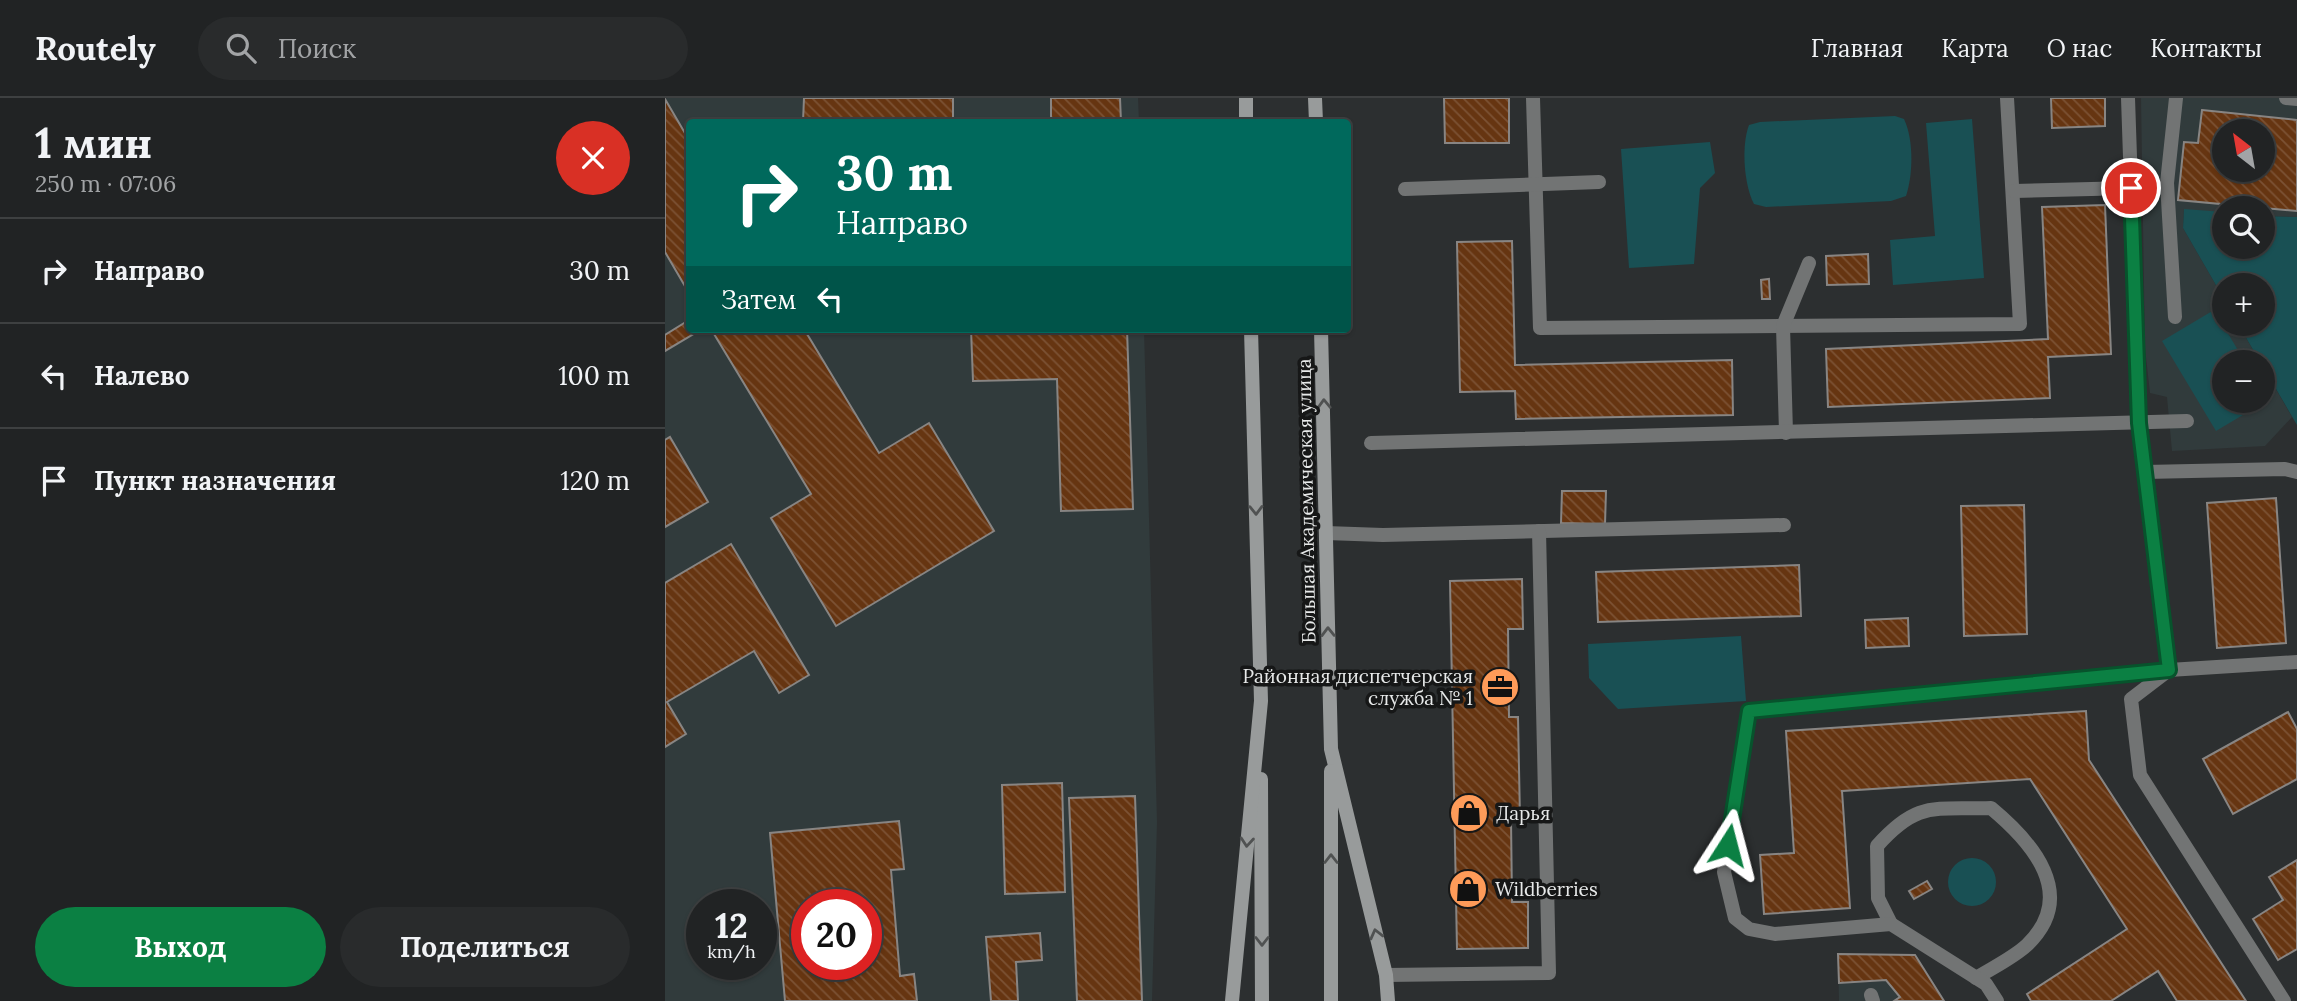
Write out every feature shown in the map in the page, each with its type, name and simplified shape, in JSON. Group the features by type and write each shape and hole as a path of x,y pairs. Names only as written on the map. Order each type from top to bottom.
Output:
{"main road":[{"path":"1245,98 1246,119"},
{"path":"1315,98 1316,119"},
{"path":"1251,333 1261,701 1262,1001"},
{"name":"Большая Академическая улица","path":"1321,333 1331,749 1386,975 1388,1001"},
{"path":"1232,1001 1261,701"},
{"path":"1331,749 1331,1001"}],"lane":[{"path":"1533,98 1541,328 2020,324 2007,98"},
{"path":"2128,98 2139,423 2169,670"},
{"path":"2175,317 2176,98"},
{"path":"2286,98 2297,99"},
{"path":"1405,189 1599,182"},
{"path":"2014,191 2131,188"},
{"path":"1786,433 1783,326 1809,263"},
{"path":"1371,443 2187,421"},
{"path":"2145,472 2285,469 2297,472"},
{"path":"1326,533 1539,531 1784,524"},
{"path":"1386,975 1549,973 1539,531"},
{"path":"1891,924 1775,934 1749,929 1735,918 1724,872 1749,711 2169,670 2297,662"},
{"path":"2169,670 2131,699 2140,775 2284,1001"},
{"path":"1976,978 2026,945 2041,926 2049,900 2046,868 2022,833 1991,808 1925,809 1898,822 1877,846 1878,898 1891,924 1976,978 1986,984 1997,1001"}],"shaded area":[{"path":"665,98 1138,98 1139,119 686,119 686,333 1144,333 1157,822 1152,1001 665,1001"},
{"path":"2141,98 2297,98 2297,217 2275,216 2275,196 2212,196 2212,211 2184,210 2183,228 2212,278 2212,336 2245,336 2253,350 2212,350 2212,413 2275,413 2275,388 2292,417 2265,446 2172,451 2167,397 2150,393 2145,348"},
{"path":"1895,116 1904,119 1910,137 1911,168 1906,196 1891,201 1766,207 1754,204 1745,165 1749,125 1760,122"},
{"path":"1972,119 1984,278 1893,285 1890,240 1935,236 1926,123"},
{"path":"1710,142 1715,173 1700,188 1694,264 1629,268 1621,149"},
{"path":"2184,209 2212,211 2212,259 2275,259 2275,216 2297,217 2297,425 2275,387 2275,350 2253,350 2245,336 2275,336 2275,273 2212,273 2212,278 2183,228"},
{"path":"2212,311 2212,336 2230,336 2238,350 2212,350 2212,413 2246,413 2216,431 2162,341"},
{"path":"1741,636 1746,701 1618,709 1589,678 1588,644"},
{"path":"1972,858 1989,865 1996,882 1989,899 1972,906 1955,899 1948,882 1955,865"},
{"path":"1838,954 1915,955 1944,1001 1839,1001"}],"building":[{"path":"804,98 953,98 953,119 803,119"},
{"path":"1051,98 1120,98 1121,119 1051,119"},
{"path":"1444,98 1509,98 1509,143 1445,143"},
{"path":"2051,98 2105,98 2105,126 2052,128"},
{"path":"665,99 686,135 686,288 665,252"},
{"path":"2202,110 2297,120 2297,211 2275,209 2275,196 2212,196 2212,203 2178,200 2184,142 2198,143"},
{"path":"2105,205 2111,354 2048,357 2050,398 1828,407 1826,349 2048,339 2042,207"},
{"path":"1512,241 1515,365 1732,360 1733,415 1516,419 1515,391 1460,392 1457,242"},
{"path":"1868,254 1869,284 1827,285 1826,256"},
{"path":"1769,279 1770,299 1762,299 1761,280"},
{"path":"686,322 686,333 695,333 665,351 665,335"},
{"path":"713,333 806,333 879,453 929,423 994,531 836,626 771,518 811,494"},
{"path":"971,333 1127,333 1133,509 1061,511 1057,379 973,381"},
{"path":"670,437 708,502 665,527 665,440"},
{"path":"1562,491 1606,491 1605,524 1561,523"},
{"path":"2276,498 2286,643 2217,648 2207,503"},
{"path":"2024,505 2027,634 1964,636 1961,506"},
{"path":"731,544 809,675 779,693 754,651 667,702 686,734 665,747 665,583"},
{"path":"1799,565 1801,616 1598,622 1596,572"},
{"path":"1522,579 1523,629 1508,629 1509,717 1518,717 1520,819 1511,819 1512,902 1528,902 1528,948 1457,949 1450,581"},
{"path":"1908,618 1909,646 1866,648 1865,620"},
{"path":"2086,711 2089,760 2246,1001 2177,1001 2158,971 2111,1001 2031,1001 2027,994 2127,929 2030,779 1842,791 1850,908 1764,914 1760,855 1794,853 1786,731"},
{"path":"2288,712 2297,729 2297,779 2233,814 2203,759"},
{"path":"1062,783 1065,892 1005,894 1002,785"},
{"path":"1135,796 1142,1001 1077,1001 1069,798"},
{"path":"899,821 904,869 891,870 900,976 914,974 917,1001 785,1001 770,833"},
{"path":"2297,860 2297,949 2278,960 2253,919 2283,900 2269,877"},
{"path":"1927,881 1932,889 1914,899 1909,891"},
{"path":"1040,933 1042,960 1016,962 1018,1001 991,1001 986,937"},
{"path":"1838,954 1915,955 1944,1001 1894,1001 1900,997 1886,980 1839,983"}],"place":[{"name":"Районная диспетчерская служба № 1","path":"1500,687"},
{"name":"Дарья","path":"1469,813"},
{"name":"Wildberries","path":"1468,889"}],"route":[{"path":"1728,845 1749,711 2169,670 2139,423 2131,188"}]}
